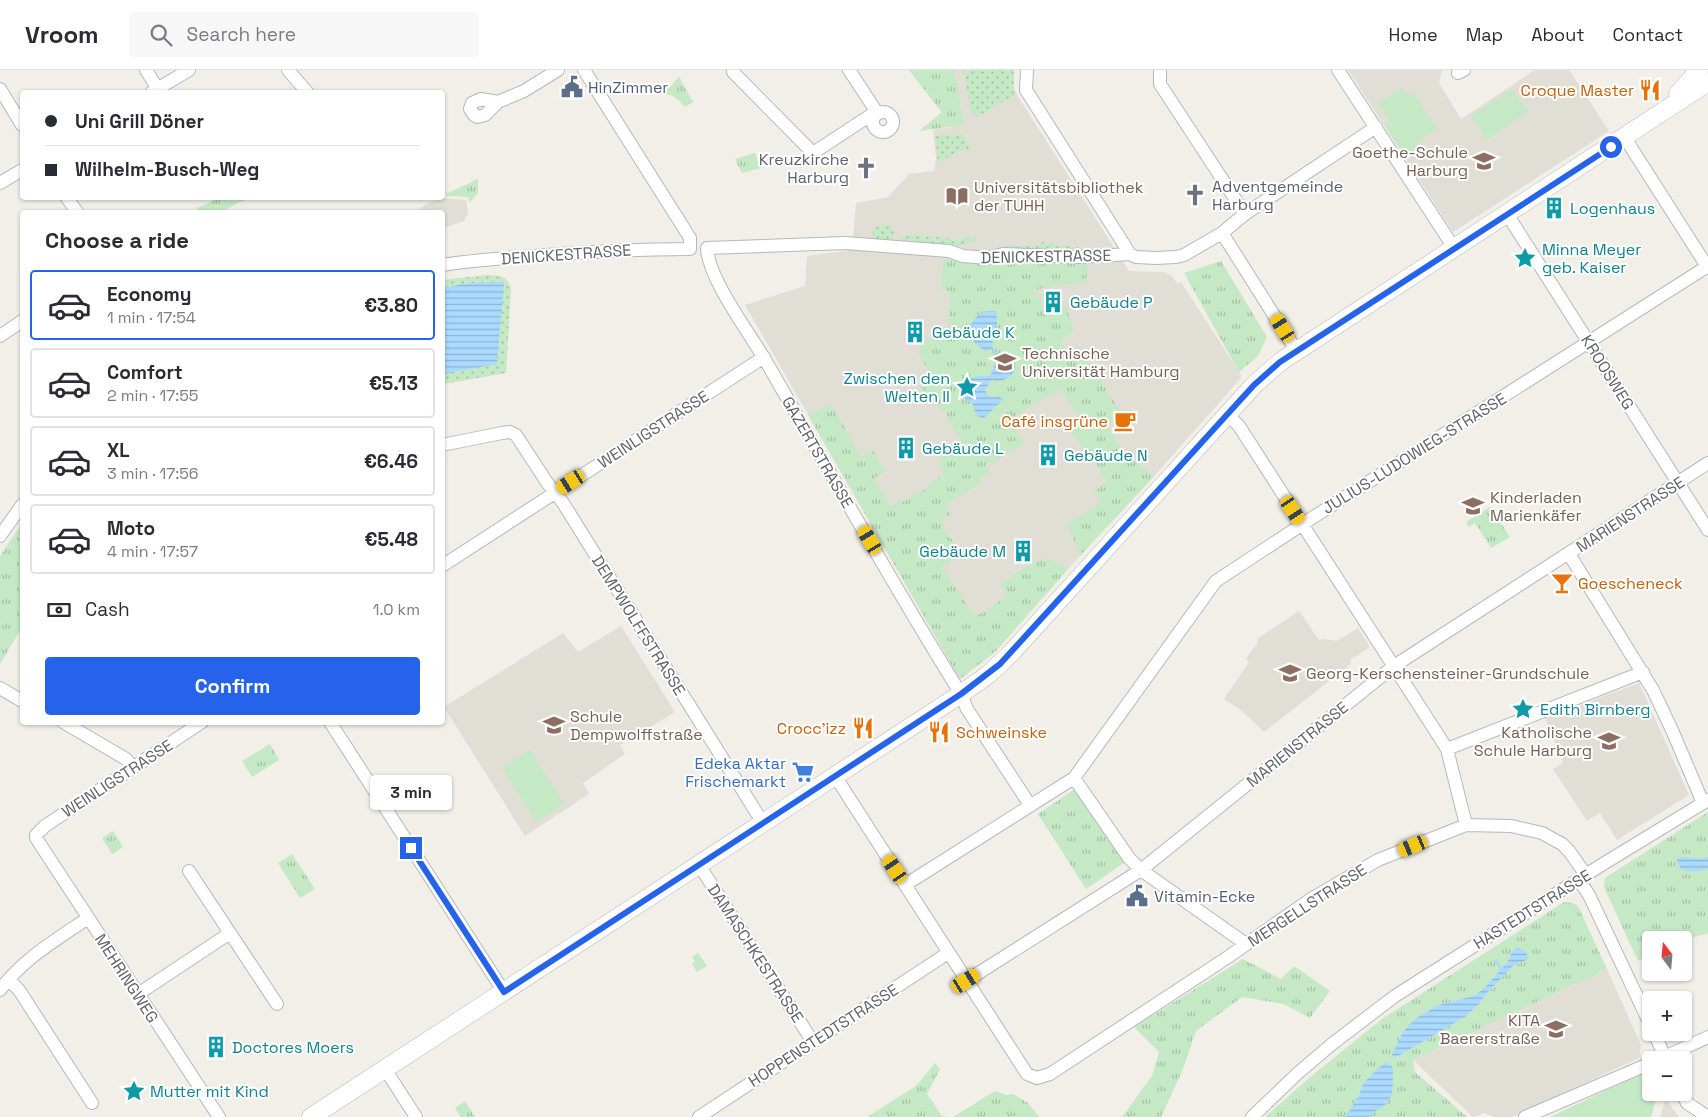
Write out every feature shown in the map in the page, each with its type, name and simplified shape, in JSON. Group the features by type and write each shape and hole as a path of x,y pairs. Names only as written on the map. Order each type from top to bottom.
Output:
{"main road":[{"path":"1665,109 1700,70"},
{"path":"311,1117 989,674 1006,658 1254,385 1280,362 1708,82"}],"street":[{"path":"146,70 155,90"},
{"path":"157,90 189,70"},
{"path":"288,70 305,90"},
{"path":"498,102 524,91 558,70"},
{"name":"DENICKESTRASSE","path":"445,264 556,254 690,249 690,238 584,70"},
{"path":"733,72 813,153 877,112 849,70"},
{"path":"1027,70 1026,90 1130,254"},
{"path":"1160,70 1160,84 1245,214"},
{"path":"1338,70 1454,248"},
{"path":"0,89 20,122"},
{"name":"DENICKESTRASSE","path":"707,248 845,243 949,251 963,256 988,258 1003,254 1078,257 1130,254 1143,258 1176,257 1191,252 1222,233 1245,214 1376,127"},
{"path":"1625,138 1708,267"},
{"path":"0,183 20,171"},
{"name":"KROOSWEG","path":"1507,214 1708,530"},
{"path":"1222,233 1296,350"},
{"name":"GAZERTSTRASSE","path":"707,248 708,257 723,291 764,357 890,578 961,694 967,709 1030,805"},
{"name":"JULIUS-LUDOWIEG-STRASSE","path":"906,885 1074,778 1216,581 1302,524 1708,267"},
{"path":"0,336 20,322"},
{"name":"WEINLIGSTRASSE","path":"445,564 764,357"},
{"path":"1228,415 1239,426 1447,749 1466,825"},
{"name":"DEMPWOLFFSTRASSE","path":"445,444 510,432 519,438 763,823"},
{"name":"MARIENSTRASSE","path":"966,981 1141,870 1394,666 1708,463"},
{"path":"0,536 20,508"},
{"path":"1569,554 1643,672 1706,802"},
{"path":"1447,749 1643,672"},
{"path":"0,688 20,700"},
{"path":"68,725 119,754 133,768"},
{"name":"WEINLIGSTRASSE","path":"36,838 40,829 198,725"},
{"path":"332,725 504,992"},
{"path":"834,776 906,885 966,981"},
{"path":"1074,778 1130,858 1141,870 1246,944"},
{"name":"HASTEDTSTRASSE","path":"1252,1117 1332,1044 1395,996 1706,802"},
{"name":"MERGELLSTRASSE","path":"966,981 1027,1074 1040,1078 1050,1074 1311,899 1378,860 1466,825 1511,826 1542,833 1562,844 1574,856 1589,895 1642,1007"},
{"name":"MEHRINGWEG","path":"36,838 219,1117"},
{"name":"DAMASCHKESTRASSE","path":"698,865 813,1042"},
{"path":"189,870 277,1004"},
{"path":"0,990 36,953 88,918"},
{"path":"138,994 230,933"},
{"name":"HOPPENSTEDTSTRASSE","path":"698,1117 948,953"},
{"path":"9,980 19,990 92,1102"},
{"path":"1680,1051 1708,1038"},
{"path":"1525,1117 1642,1067"},
{"path":"384,1069 416,1117"},
{"path":"1686,1101 1708,1117"}],"shaded area":[{"name":"Technische Universität Hamburg","path":"909,70 1014,70 1014,90 1129,271 1164,272 1171,275 1178,284 1181,282 1241,375 1241,378 1149,482 1068,569 995,652 960,679 745,305 805,286 807,256 852,250 856,203 888,197 909,174 934,171 936,158 933,130 953,127"},
{"name":"Goethe-Schule Harburg","path":"1348,70 1442,70 1439,83 1461,119 1535,70 1569,70 1609,131 1453,232"},
{"path":"445,198 466,200 468,213 464,221 445,227 445,210 418,210 428,203 445,200"},
{"name":"Georg-Kerschensteiner-Grundschule","path":"1299,611 1319,640 1337,641 1358,628 1370,647 1350,660 1351,664 1264,732 1242,711 1224,699 1249,662 1246,659 1258,642 1257,639"},
{"name":"Schule Dempwolffstraße","path":"621,626 675,712 620,745 625,754 583,783 589,794 525,836 445,706 563,633 578,652"},
{"name":"Katholische Schule Harburg","path":"1639,683 1689,795 1617,840 1600,813 1587,821 1553,769 1563,763 1545,718"},
{"name":"KITA Baererstraße","path":"1607,969 1641,1045 1639,1058 1512,1117 1495,1117 1484,1113 1473,1117 1413,1060"},
{"path":"1665,1101 1668,1101 1679,1117 1660,1117"}],"green space":[{"path":"909,70 954,70 964,125 919,131 942,112"},
{"path":"963,70 967,72 973,70 1014,70 1014,90 1017,94 977,117 971,110"},
{"path":"679,77 693,102 685,107 677,99 667,95 664,91"},
{"path":"1402,88 1408,96 1413,92 1437,129 1416,142 1421,150 1407,159 1384,125 1390,121 1378,103"},
{"path":"1512,89 1528,112 1487,140 1471,116"},
{"path":"964,134 970,151 966,152 963,149 938,163 935,136"},
{"path":"755,153 761,168 742,173 735,159"},
{"path":"478,179 478,193 470,202 468,197 447,196 446,194"},
{"path":"215,200 244,200 225,210 197,210 197,208"},
{"path":"882,224 890,226 894,232 893,240 888,243 874,239 872,235 875,228"},
{"path":"904,235 951,238 955,240 977,236 975,242 968,242 952,249 906,244 901,237"},
{"path":"1042,242 1082,248 1078,251 1007,250 1006,246 1040,245"},
{"path":"943,260 1088,263 1086,282 1034,290 1035,297 1039,296 1043,312 1066,307 1074,331 1061,340 1069,353 1079,347 1123,416 1107,426 1120,447 1153,477 1080,556 1067,524 1101,502 1094,491 1105,484 1106,479 1100,475 1102,473 1085,447 1083,448 1071,432 1083,424 1062,391 1059,393 1057,390 1011,419 1013,422 1011,423 1024,443 993,463 988,462 987,466 990,472 978,479 980,484 945,505 951,514 940,521 961,554 942,567 975,617 1008,596 1000,584 1041,558 1053,560 1068,569 995,652 960,679 808,415 831,404 862,457 873,451 886,471 874,478 890,506 901,500 903,502 929,487 928,484 944,475 938,458 963,444 946,417 947,412 943,411 921,387 934,381 935,375 931,375 919,355 920,340 926,341 926,338 937,339 938,331 948,332 950,291 941,290"},
{"path":"1221,261 1267,337 1258,356 1239,372 1184,273"},
{"path":"487,275 503,277 508,281 511,289 506,373 445,384 445,280"},
{"path":"1490,507 1510,537 1491,548 1475,523 1469,527 1466,522"},
{"path":"20,526 20,630 0,664 0,556"},
{"path":"270,744 279,760 252,777 242,761"},
{"path":"530,750 564,804 536,822 502,768"},
{"path":"1078,787 1127,861 1086,889 1038,814"},
{"path":"1708,812 1708,933 1692,938 1692,931 1642,931 1642,959 1638,961 1604,887 1605,878"},
{"path":"113,831 123,847 112,854 102,838"},
{"path":"292,854 315,889 300,898 278,863"},
{"path":"1564,902 1573,903 1578,906 1607,969 1413,1060 1415,1072 1467,1117 1369,1117 1372,1112 1379,1110 1393,1070 1393,1068 1381,1066 1364,1082 1359,1096 1345,1117 1265,1117 1309,1078 1382,1019","holes":["1518,948 1526,951 1525,960 1513,966 1465,1017 1395,1058 1393,1055 1403,1032 1419,1016 1439,1005 1476,995 1508,961 1513,950"]},
{"path":"698,953 707,966 697,972 692,964 695,962 692,957"},
{"path":"1243,959 1281,979 1294,966 1330,991 1310,1018 1284,1004 1242,997 1196,1031 1183,1069 1161,1117 1122,1117 1152,1076 1159,1052 1134,1027"},
{"path":"935,1063 940,1069 927,1094 942,1116 949,1117 867,1117 916,1086"},
{"path":"1642,1073 1642,1101 1656,1101 1651,1117 1550,1117"},
{"path":"995,1091 1006,1095 1013,1094 1028,1103 1039,1117 953,1117"},
{"path":"465,1101 475,1117 461,1117 455,1108"},
{"path":"1415,1107 1431,1117 1409,1117"}],"water":[{"path":"504,282 497,364 445,374 445,288 470,283"},
{"path":"986,311 996,311 997,325 990,337 993,343 992,347 1000,355 1008,354 1013,360 1015,370 1003,380 991,380 985,390 988,396 999,396 1003,400 982,418 976,415 972,402 966,401 962,390 967,379 978,376 990,376 998,357 991,349 985,351 971,338 971,324 977,316"},
{"path":"1683,857 1702,859 1708,857 1708,868 1694,872 1684,870 1678,864 1677,859"},
{"path":"1518,948 1526,951 1528,959 1513,966 1465,1017 1395,1058 1392,1055 1403,1032 1419,1016 1439,1005 1476,995 1508,961 1513,950"},
{"path":"1388,1062 1393,1068 1393,1088 1388,1102 1369,1117 1345,1117 1359,1096 1364,1082"}],"waterway":[{"path":"1496,961 1502,970"}],"place":[{"name":"HinZimmer","path":"572,87"},
{"name":"Croque Master","path":"1650,90"},
{"name":"Goethe-Schule Harburg","path":"1484,161"},
{"name":"Kreuzkirche Harburg","path":"866,168"},
{"name":"Adventgemeinde Harburg","path":"1195,195"},
{"name":"Universitätsbibliothek der TUHH","path":"957,196"},
{"name":"Logenhaus","path":"1554,208"},
{"name":"Minna Meyer geb. Kaiser","path":"1525,258"},
{"name":"Gebäude P","path":"1053,302"},
{"name":"Gebäude K","path":"915,332"},
{"name":"Technische Universität Hamburg","path":"1005,362"},
{"name":"Zwischen den Welten II","path":"967,387"},
{"name":"Café insgrüne","path":"1125,421"},
{"name":"Gebäude L","path":"906,448"},
{"name":"Gebäude N","path":"1048,455"},
{"name":"Kinderladen Marienkäfer","path":"1473,506"},
{"name":"Gebäude M","path":"1023,551"},
{"name":"Goescheneck","path":"1562,583"},
{"name":"Georg-Kerschensteiner-Grundschule","path":"1290,673"},
{"name":"Edith Birnberg","path":"1523,709"},
{"name":"Schule Dempwolffstraße","path":"554,725"},
{"name":"Crocc'izz","path":"863,728"},
{"name":"Schweinske","path":"939,732"},
{"name":"Katholische Schule Harburg","path":"1609,741"},
{"name":"Edeka Aktar Frischemarkt","path":"803,772"},
{"name":"Vitamin-Ecke","path":"1137,896"},
{"name":"KITA Baererstraße","path":"1556,1029"},
{"name":"Doctores Moers","path":"216,1047"},
{"name":"Mutter mit Kind","path":"134,1091"}],"route":[{"path":"411,848 504,992 989,674 1036,625 1254,385 1280,362 1611,147"}]}
